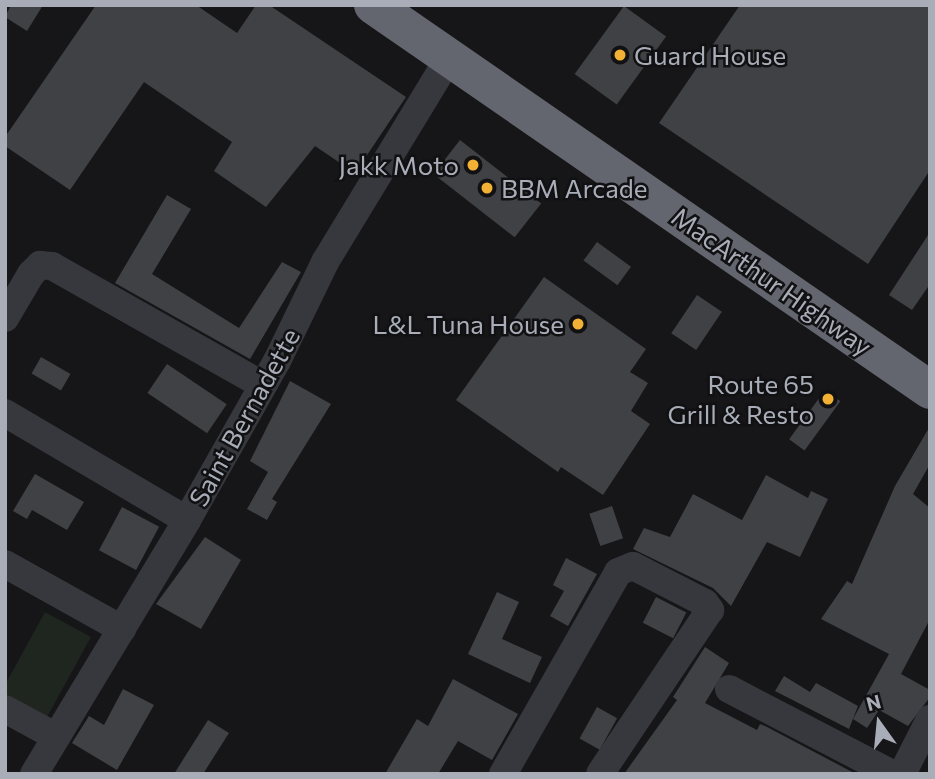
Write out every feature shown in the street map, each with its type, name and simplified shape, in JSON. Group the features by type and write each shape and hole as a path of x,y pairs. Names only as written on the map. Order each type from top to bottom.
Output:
{"highway":[{"name":"MacArthur Highway","path":"373,5 930,390"}],"street":[{"name":"Saint Bernadette","path":"34,774 187,520 326,262 449,58"},
{"path":"5,318 31,274 40,265 52,266 262,385"},
{"path":"5,413 187,520"},
{"path":"5,564 122,629"},
{"path":"503,774 618,572 633,566 705,603 710,610 600,774"},
{"path":"729,689 892,774"},
{"path":"5,709 55,736"},
{"path":"902,774 930,719"}],"shaded area":[{"path":"45,612 91,637 47,717 5,694 5,685"}],"building":[{"path":"11,5 43,5 27,31 5,17"},
{"path":"96,5 196,5 237,33 256,5 269,5 406,97 355,173 315,146 266,207 214,171 232,142 144,82 70,190 5,146 5,137"},
{"path":"740,5 930,5 930,170 868,264 659,123"},
{"name":"Guard House","path":"624,6 666,37 617,105 575,74"},
{"name":"BBM Arcade","path":"460,140 541,203 515,237 434,174"},
{"path":"167,195 191,209 152,274 239,328 282,262 301,272 250,359 115,283"},
{"path":"930,232 930,284 912,310 889,295"},
{"path":"597,242 631,267 617,285 583,261"},
{"path":"544,277 646,349 630,372 648,383 631,411 650,424 603,495 561,467 558,472 456,400"},
{"path":"697,295 722,312 696,350 671,333"},
{"path":"41,357 70,374 61,390 32,373"},
{"path":"167,364 227,404 207,433 147,393"},
{"path":"290,381 331,404 272,499 277,502 267,520 247,509 268,472 250,461"},
{"path":"825,390 840,401 805,451 789,439"},
{"path":"930,426 930,464 913,494 930,508 930,619 901,674 930,690 930,697 908,726 879,710 867,728 853,719 889,654 821,619 847,581 852,584 895,486"},
{"path":"35,474 84,502 67,530 32,510 27,519 13,511"},
{"path":"766,475 808,498 811,491 828,499 800,557 767,542 731,606 713,588 633,549 644,528 670,537 693,494 742,520"},
{"path":"612,506 623,538 600,546 589,514"},
{"path":"122,507 159,527 136,570 99,550"},
{"path":"205,537 241,560 201,629 156,604"},
{"path":"566,558 597,574 568,626 550,616 564,591 553,585"},
{"path":"497,592 519,602 502,639 542,657 530,683 468,654"},
{"path":"656,597 686,612 673,638 643,623"},
{"path":"705,647 729,663 705,703 757,730 760,724 767,727 856,774 624,774 677,700 673,697"},
{"path":"784,676 810,692 816,683 858,706 849,729 775,691"},
{"path":"453,679 518,714 492,760 458,741 438,774 385,774 417,719 428,726"},
{"path":"123,689 154,705 117,770 72,743 89,716 104,725"},
{"path":"597,707 617,718 600,750 580,738"},
{"path":"208,720 229,733 203,774 174,774"}],"place":[{"name":"Guard House","path":"620,55"},
{"name":"Jakk Moto","path":"473,165"},
{"name":"BBM Arcade","path":"487,188"},
{"name":"L&L Tuna House","path":"578,324"},
{"name":"Route 65 Grill & Resto","path":"828,399"}]}
